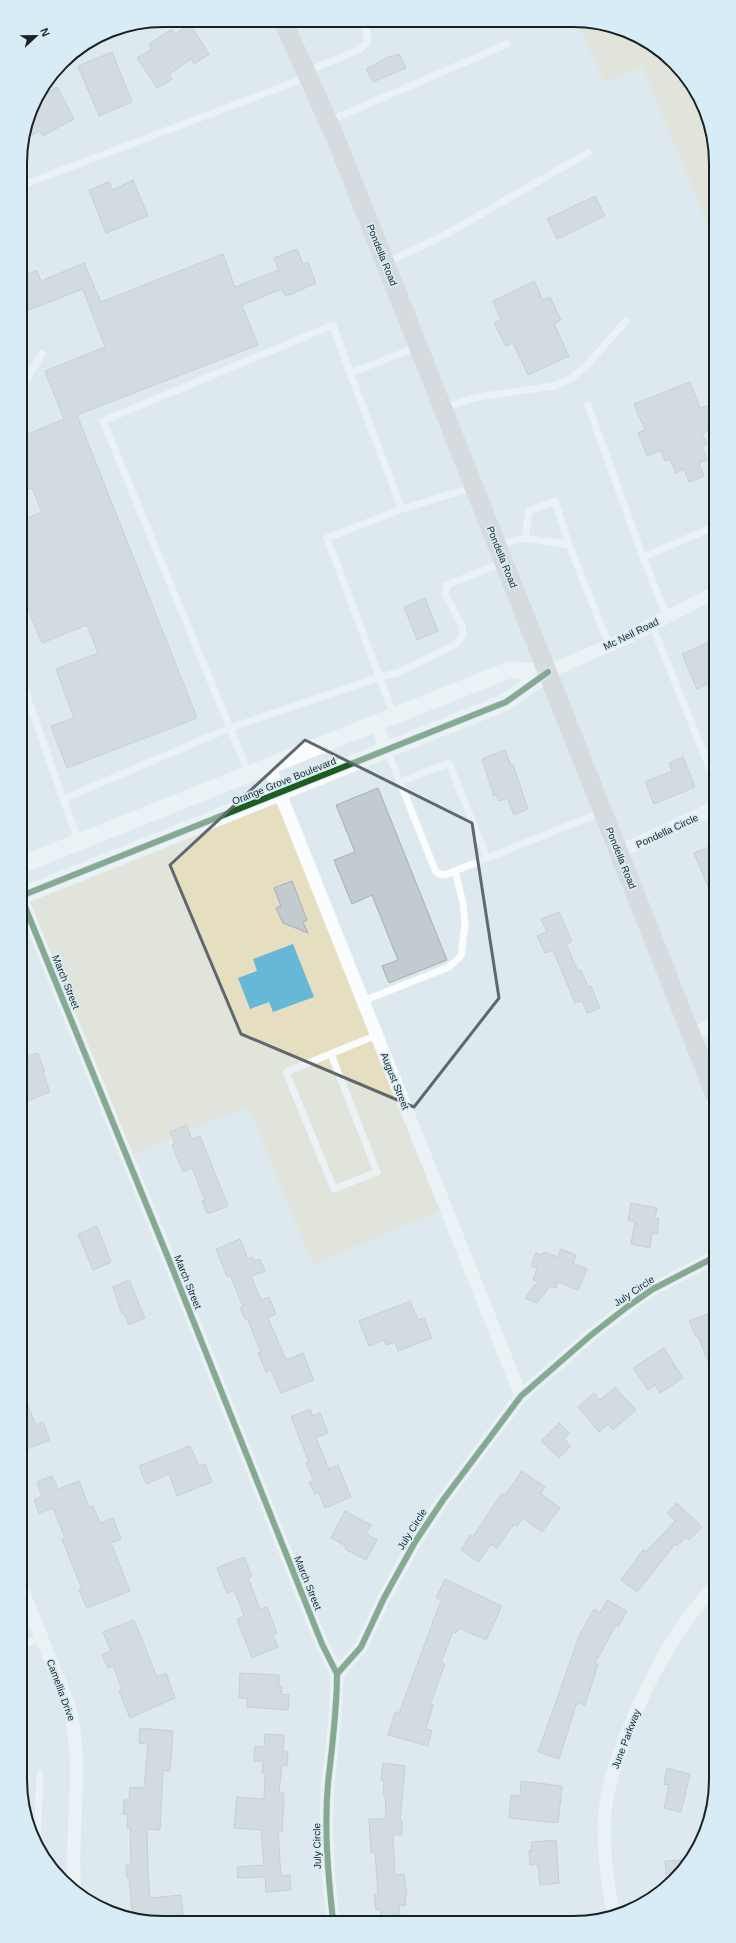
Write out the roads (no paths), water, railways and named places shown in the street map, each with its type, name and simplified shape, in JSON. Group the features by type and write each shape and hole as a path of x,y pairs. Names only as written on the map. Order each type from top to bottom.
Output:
{"main road":[{"name":"Pondella Road","path":"286,27 328,121 419,347 709,1080"}],"street":[{"name":"Mc Neil Road","path":"548,672 609,645 709,596"},
{"name":"Orange Grove Boulevard","path":"27,863 508,670 548,672"},
{"name":"Orange Grove Boulevard","path":"27,894 506,702 548,672"},
{"path":"376,724 387,750"},
{"name":"August Street","path":"269,766 521,1396"},
{"name":"Pondella Circle","path":"619,852 709,810"},
{"name":"March Street","path":"27,911 171,1265 322,1644 337,1674"},
{"path":"691,1034 709,1026"},
{"name":"July Circle","path":"333,1916 327,1863 327,1815 328,1784 337,1705 337,1674 361,1647 384,1598 415,1542 443,1500 521,1396 591,1335 627,1307 653,1289 709,1260"},
{"name":"June Parkway","path":"613,1909 609,1883 605,1831 606,1804 611,1780 619,1754 648,1684 684,1623 709,1593"},
{"name":"Camellia Drive","path":"27,1602 68,1703 76,1741 74,1883"}],"lane":[{"path":"27,183 307,74 359,50 368,41 365,27"},
{"path":"328,121 507,44"},
{"path":"385,263 443,236 588,153"},
{"path":"443,408 478,397 554,386 572,378 586,366 626,321"},
{"path":"249,774 103,421 333,326 402,509"},
{"path":"350,373 419,347"},
{"path":"27,378 42,354"},
{"path":"588,405 667,617"},
{"path":"395,716 327,538 402,509 474,487"},
{"path":"525,538 529,511 555,500 569,545 609,645"},
{"path":"643,556 709,529"},
{"path":"63,799 230,728 380,677 397,673 455,645 463,635 462,626 445,593 447,585 525,538 569,545"},
{"path":"652,624 709,766"},
{"path":"27,696 79,842"},
{"path":"387,750 435,870 439,874 445,875 602,812"},
{"path":"400,782 449,763 487,858"},
{"path":"363,1001 449,967 461,956 465,924 463,903 455,871"},
{"path":"331,1054 377,1172 334,1189 286,1072 377,1035"},
{"path":"27,1643 41,1637"},
{"path":"38,1833 40,1775"}],"water":[{"path":"293,944 314,997 273,1012 269,1002 250,1009 238,978 257,971 253,959"}]}
